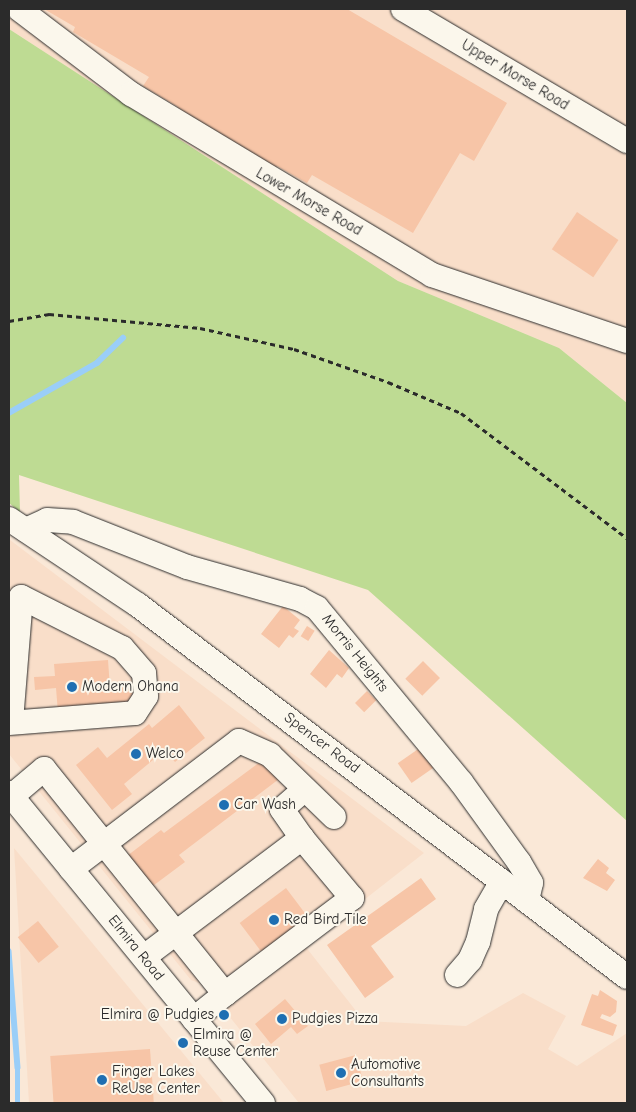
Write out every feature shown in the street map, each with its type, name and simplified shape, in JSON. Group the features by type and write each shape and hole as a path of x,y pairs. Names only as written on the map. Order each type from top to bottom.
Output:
{"street":[{"name":"Lower Morse Road","path":"19,9 131,94 315,208 396,252 432,275 627,341"},
{"name":"Upper Morse Road","path":"403,9 627,141"},
{"name":"Morris Heights","path":"17,525 47,520 73,522 187,567 300,599 317,608 461,782 519,862 531,883 527,901"},
{"name":"Spencer Road","path":"17,525 138,605 627,977"},
{"path":"21,597 122,648 144,672 146,696 135,712 10,722 21,597"},
{"path":"71,869 102,843 239,741 270,755 334,818"},
{"path":"10,794 44,769 225,994"},
{"path":"194,1019 352,898 302,838 282,809 305,789"},
{"name":"Elmira Road","path":"10,794 263,1103"},
{"path":"144,957 302,838"},
{"path":"458,974 470,960 478,942 486,909 502,882"}],"path":[{"path":"9,321 49,314 200,328 294,350 351,369 461,413 627,538"}],"shaded area":[{"path":"9,9 627,9 627,403 559,348 398,281 9,29"},
{"path":"10,540 424,853 305,946 364,1021 466,1026 523,993 566,1016 548,1049 577,1066 627,1033 627,1103 299,1103 204,985 191,980 9,754"},
{"path":"14,848 224,1103 29,1103"}],"green space":[{"path":"9,29 398,281 559,348 627,403 627,821 368,590 19,475 20,512 9,503"}],"water":[{"path":"15,1063 20,1063 20,1103 15,1103"}],"building":[{"path":"44,9 347,9 507,103 474,161 460,153 413,233 312,175 307,183 277,166 276,169 176,110 178,107 143,86 149,77 73,32 75,27"},
{"path":"577,212 618,240 593,277 552,249"},
{"path":"283,606 300,620 294,628 299,631 293,638 289,635 279,648 261,634"},
{"path":"307,626 315,631 308,641 301,636"},
{"path":"329,650 349,668 342,678 337,674 326,688 310,674"},
{"name":"Modern Ohana","path":"108,660 110,688 132,687 133,705 58,713 56,688 35,690 34,677 55,676 54,664"},
{"path":"423,661 440,678 422,696 405,679"},
{"path":"367,691 376,700 364,712 355,703"},
{"name":"Welco","path":"179,705 205,738 175,762 165,750 124,784 132,794 112,810 76,765 98,747 107,758 149,724 152,728"},
{"path":"424,745 438,765 412,783 398,763"},
{"name":"Car Wash","path":"264,759 279,779 179,855 185,862 146,891 123,859 161,830 164,833"},
{"path":"598,859 609,868 606,873 615,880 607,891 583,878"},
{"path":"421,878 436,899 371,946 394,977 365,998 327,945"},
{"name":"Red Bird Tile","path":"286,888 308,917 261,952 240,923"},
{"path":"38,921 59,947 39,963 18,937"},
{"path":"600,990 617,1001 616,1012 610,1017 602,1014 600,1018 617,1025 613,1036 581,1025 592,994 598,996"},
{"name":"Pudgies Pizza","path":"285,999 308,1026 297,1034 291,1027 271,1044 255,1024"},
{"name":"Finger Lakes ReUse Center","path":"150,1049 154,1103 54,1103 50,1056"},
{"name":"Automotive Consultants","path":"356,1055 363,1081 326,1091 319,1065"}],"waterway":[{"path":"9,413 97,363 123,338"},
{"path":"9,951 18,1068"}],"place":[{"name":"Modern Ohana","path":"72,687"},
{"name":"Welco","path":"136,754"},
{"name":"Car Wash","path":"224,805"},
{"name":"Red Bird Tile","path":"274,920"},
{"name":"Elmira @ Pudgies","path":"224,1015"},
{"name":"Pudgies Pizza","path":"282,1019"},
{"name":"Elmira @ Reuse Center","path":"183,1043"},
{"name":"Automotive Consultants","path":"341,1073"},
{"name":"Finger Lakes ReUse Center","path":"102,1080"}]}
